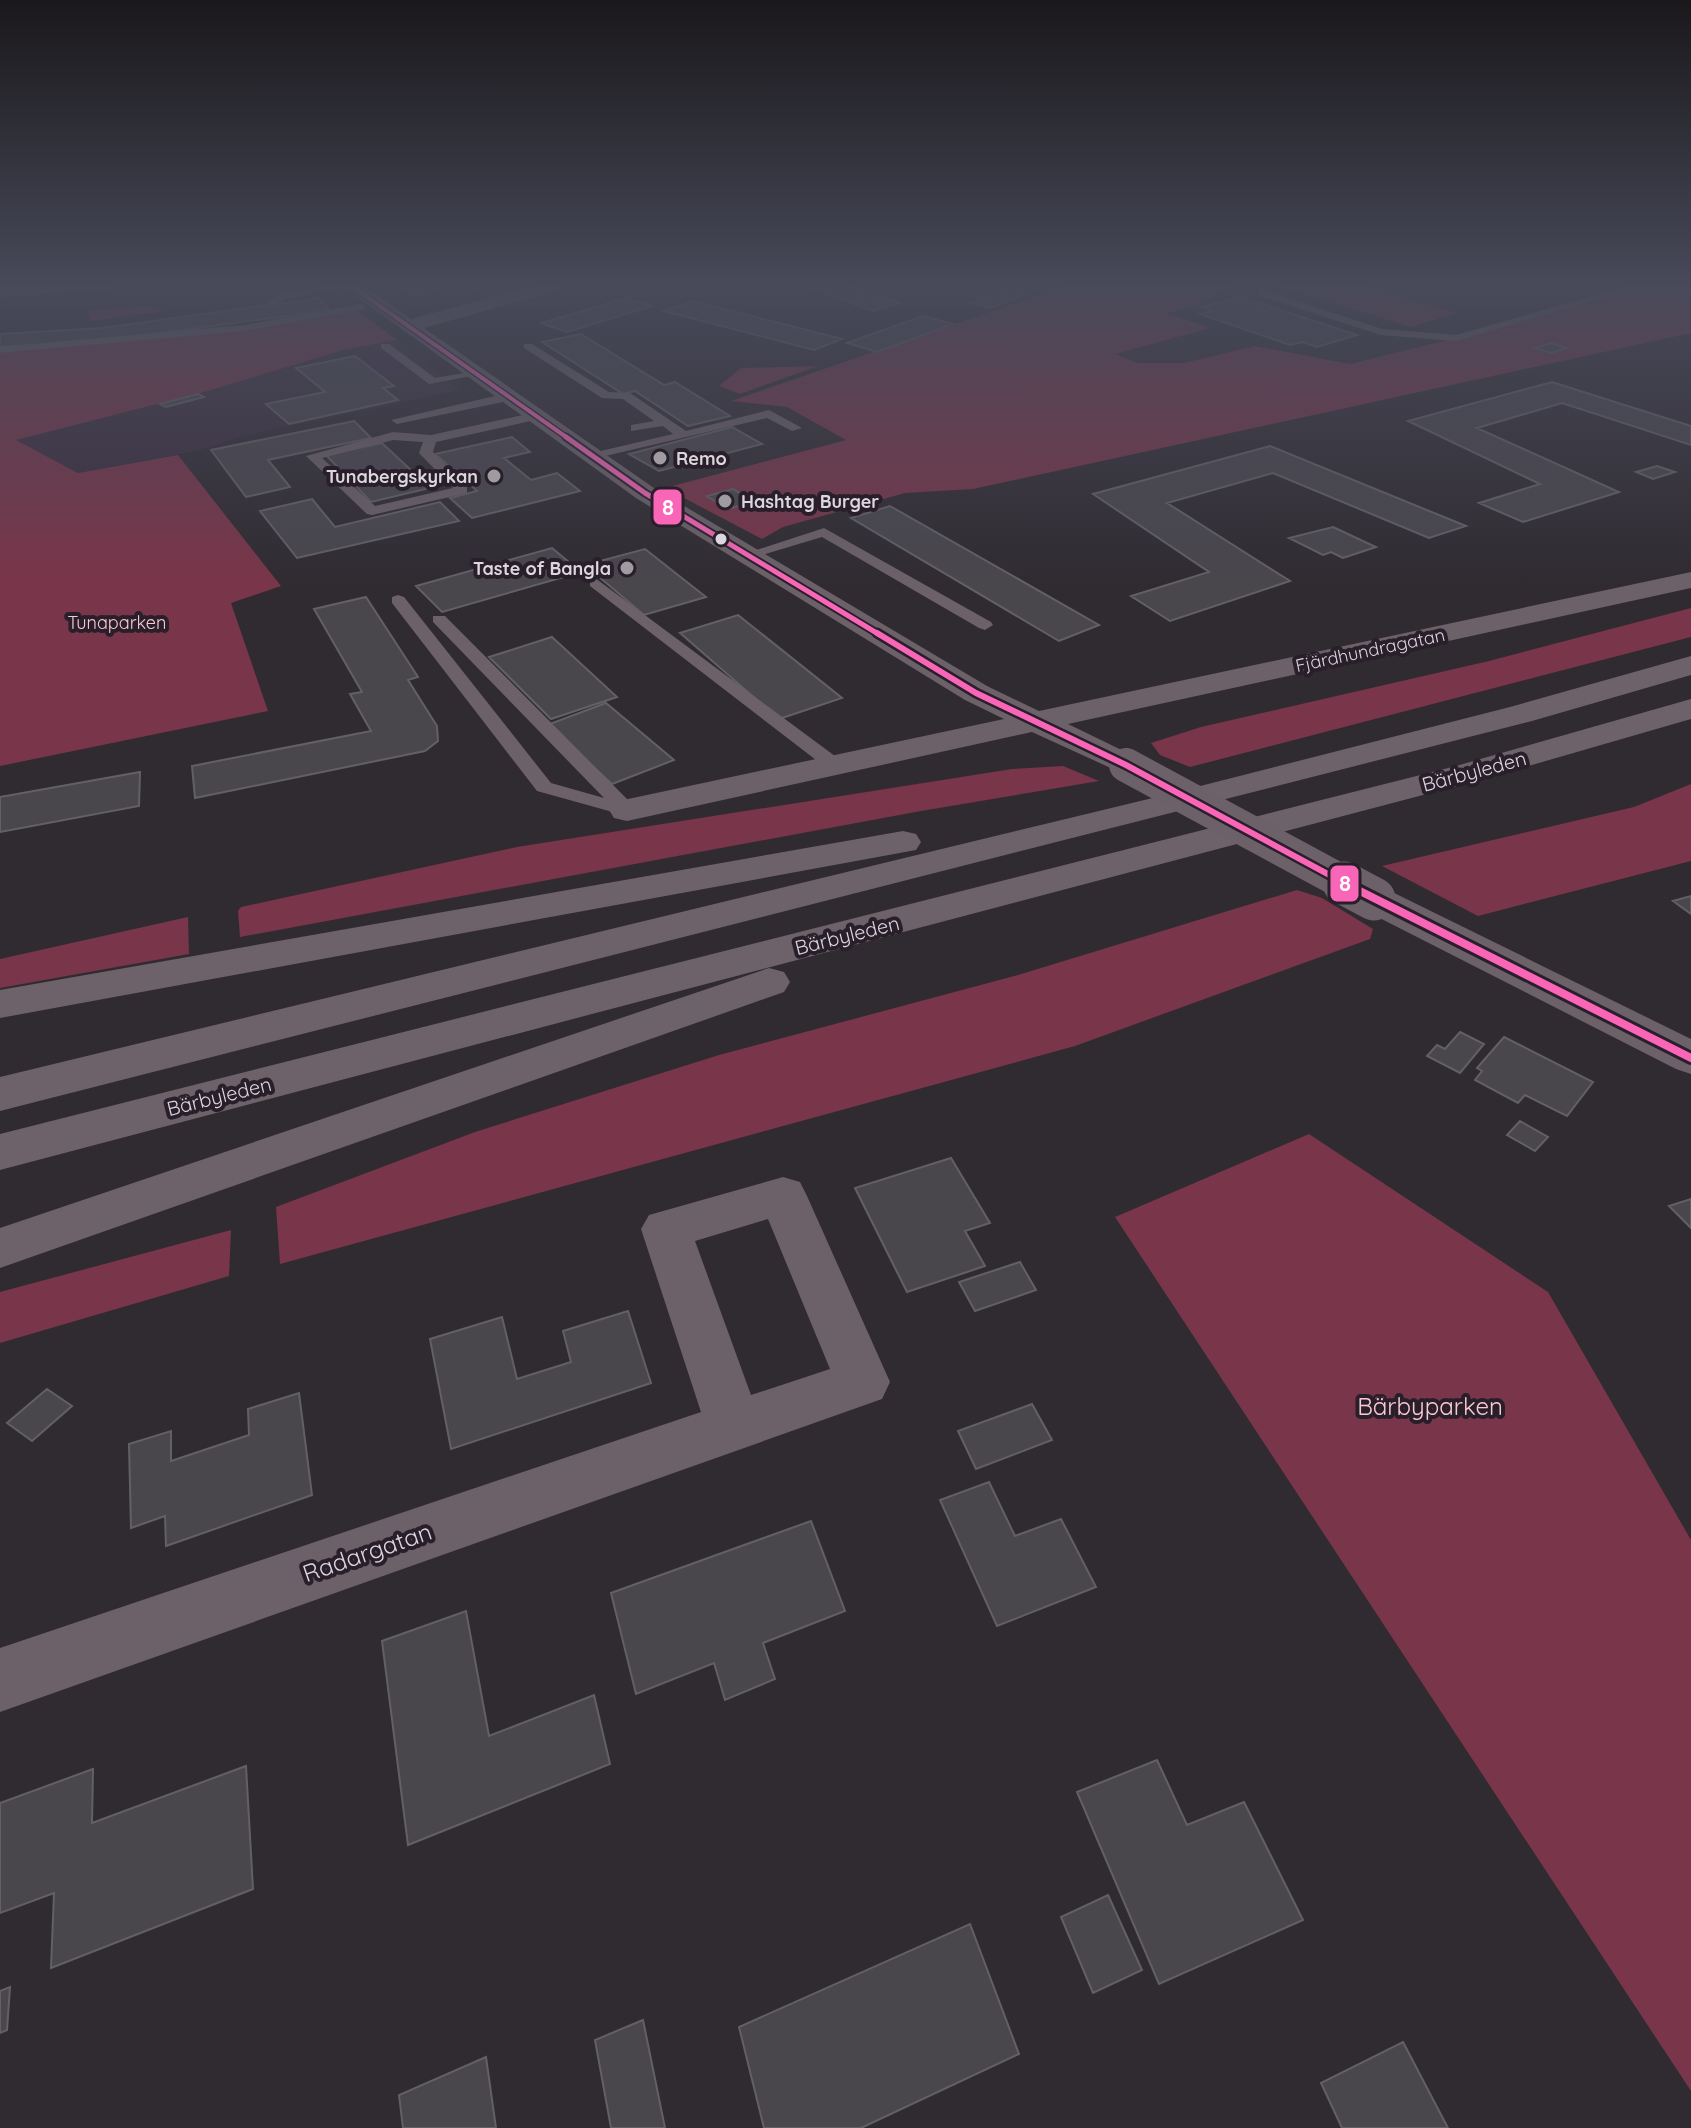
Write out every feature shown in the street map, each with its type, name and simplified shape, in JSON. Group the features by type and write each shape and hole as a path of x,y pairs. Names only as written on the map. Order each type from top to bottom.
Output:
{"main road":[{"path":"0,1094 1167,805 1521,714 1691,665"},
{"name":"Bärbyleden","path":"0,1152 1072,877 1468,773 1691,709"},
{"path":"0,1004 864,848 1167,805"},
{"path":"0,1248 1072,877"}],"street":[{"path":"490,384 593,457 745,556 976,693 1126,765 1374,899 1691,1058"},
{"name":"Fjärdhundragatan","path":"627,810 1691,580"},
{"name":"Radargatan","path":"0,1680 733,1424 863,1382 783,1196 666,1229 733,1424"}],"lane":[{"path":"589,384 606,395 626,396 684,435"},
{"path":"397,420 508,397"},
{"path":"619,409 640,404"},
{"path":"593,457 769,414 796,428"},
{"path":"431,439 426,453 462,490 372,511 313,456 393,436 431,439 536,416"},
{"path":"635,428 666,422"},
{"path":"745,556 824,532 985,625"},
{"path":"595,583 836,766"},
{"path":"398,600 544,787 627,810"},
{"path":"439,619 627,810"}],"shaded area":[{"path":"230,384 453,384 460,390 244,436 197,451 78,473 15,440"}],"green space":[{"name":"Tunaparken","path":"0,384 230,384 16,440 78,473 178,455 281,586 231,603 268,711 0,766"},
{"path":"721,384 767,384 740,394 719,386"},
{"path":"779,384 1455,384 973,489 905,493 783,527 762,539 665,488 846,440 787,407 731,401"},
{"path":"1691,608 1691,637 1190,767 1160,755 1151,743 1201,727 1489,661"},
{"path":"1063,766 1099,781 240,937 238,911 241,907 517,847 1012,769"},
{"path":"1691,784 1691,861 1478,916 1382,866 1634,807"},
{"path":"1297,890 1322,898 1373,929 1370,939 1075,1046 280,1264 276,1207 475,1132 719,1055 1018,975"},
{"path":"188,917 189,954 0,988 0,959"},
{"name":"Bärbyparken","path":"1309,1134 1548,1292 1691,1540 1691,2091 1115,1217"},
{"path":"231,1230 229,1276 0,1343 0,1292"}],"building":[{"path":"316,384 392,384 394,386 383,388 398,400 289,424 266,404 325,392"},
{"path":"608,384 679,384 730,416 688,426 635,391 623,394"},
{"path":"1543,384 1559,384 1691,426 1691,445 1562,403 1477,428 1619,492 1523,522 1479,503 1540,484 1408,421"},
{"path":"198,394 204,397 166,407 160,404"},
{"path":"354,421 371,438 268,460 290,487 246,497 211,450"},
{"path":"732,427 762,444 659,471 629,454"},
{"name":"Tunabergskyrkan","path":"512,437 530,452 504,458 531,480 557,473 580,491 472,518 450,498 477,491 435,454"},
{"path":"382,443 430,488 371,502 326,455"},
{"path":"1270,446 1466,526 1429,538 1273,473 1167,503 1290,581 1170,621 1131,596 1209,572 1093,494"},
{"path":"1657,466 1675,472 1653,479 1636,472"},
{"path":"733,489 754,502 728,509 707,496"},
{"path":"312,499 335,527 440,502 459,521 297,558 260,511"},
{"path":"890,506 1099,625 1059,641 851,518"},
{"path":"1333,527 1376,547 1343,558 1331,552 1323,555 1289,538"},
{"path":"552,548 581,572 442,612 416,586"},
{"path":"645,549 706,597 644,615 585,565"},
{"path":"366,597 418,677 408,680 437,726 438,741 425,751 195,798 192,766 371,731 350,694 362,692 314,609"},
{"path":"738,615 842,698 779,719 680,633"},
{"path":"552,637 617,697 551,719 489,657"},
{"path":"606,703 674,760 612,784 547,725"},
{"path":"140,772 139,806 0,832 0,797"},
{"path":"1691,896 1691,914 1673,901"},
{"path":"1460,1032 1484,1044 1460,1073 1427,1056 1437,1045 1445,1049"},
{"path":"1504,1037 1593,1082 1567,1116 1525,1095 1518,1103 1475,1080 1482,1071 1477,1068"},
{"path":"1520,1121 1548,1137 1535,1151 1507,1135"},
{"path":"951,1158 990,1223 965,1231 985,1266 907,1292 855,1188"},
{"path":"1691,1199 1691,1228 1669,1206"},
{"path":"1020,1262 1036,1290 975,1311 959,1282"},
{"path":"628,1311 651,1383 451,1449 430,1339 502,1317 517,1379 571,1362 563,1331"},
{"path":"47,1389 72,1406 32,1441 7,1423"},
{"path":"299,1393 312,1495 166,1546 165,1516 131,1528 129,1444 171,1431 171,1461 249,1435 248,1409"},
{"path":"1032,1404 1052,1440 976,1469 958,1431"},
{"path":"989,1482 1015,1536 1061,1519 1096,1587 997,1626 940,1500"},
{"path":"811,1521 845,1611 763,1643 775,1679 725,1700 714,1663 636,1694 611,1593"},
{"path":"466,1611 489,1736 594,1695 610,1764 408,1845 382,1641"},
{"path":"1157,1760 1187,1825 1244,1802 1303,1920 1159,1984 1077,1792"},
{"path":"246,1766 253,1889 51,1968 54,1893 0,1913 0,1803 93,1769 92,1823"},
{"path":"1108,1895 1142,1970 1093,1993 1061,1917"},
{"path":"970,1924 1019,2054 861,2128 764,2128 739,2027"},
{"path":"10,1987 7,2030 0,2033 0,1991"},
{"path":"643,2020 665,2128 611,2128 595,2040"},
{"path":"1403,2042 1448,2128 1342,2128 1321,2083"},
{"path":"486,2057 496,2128 403,2128 399,2095"}],"transit line":[{"name":"8","path":"491,384 645,493 976,693 1126,765 1374,899 1691,1058"}],"place":[{"name":"Remo","path":"660,458"},
{"name":"Tunabergskyrkan","path":"494,476"},
{"name":"Hashtag Burger","path":"725,501"},
{"name":"Taste of Bangla","path":"627,568"}]}
